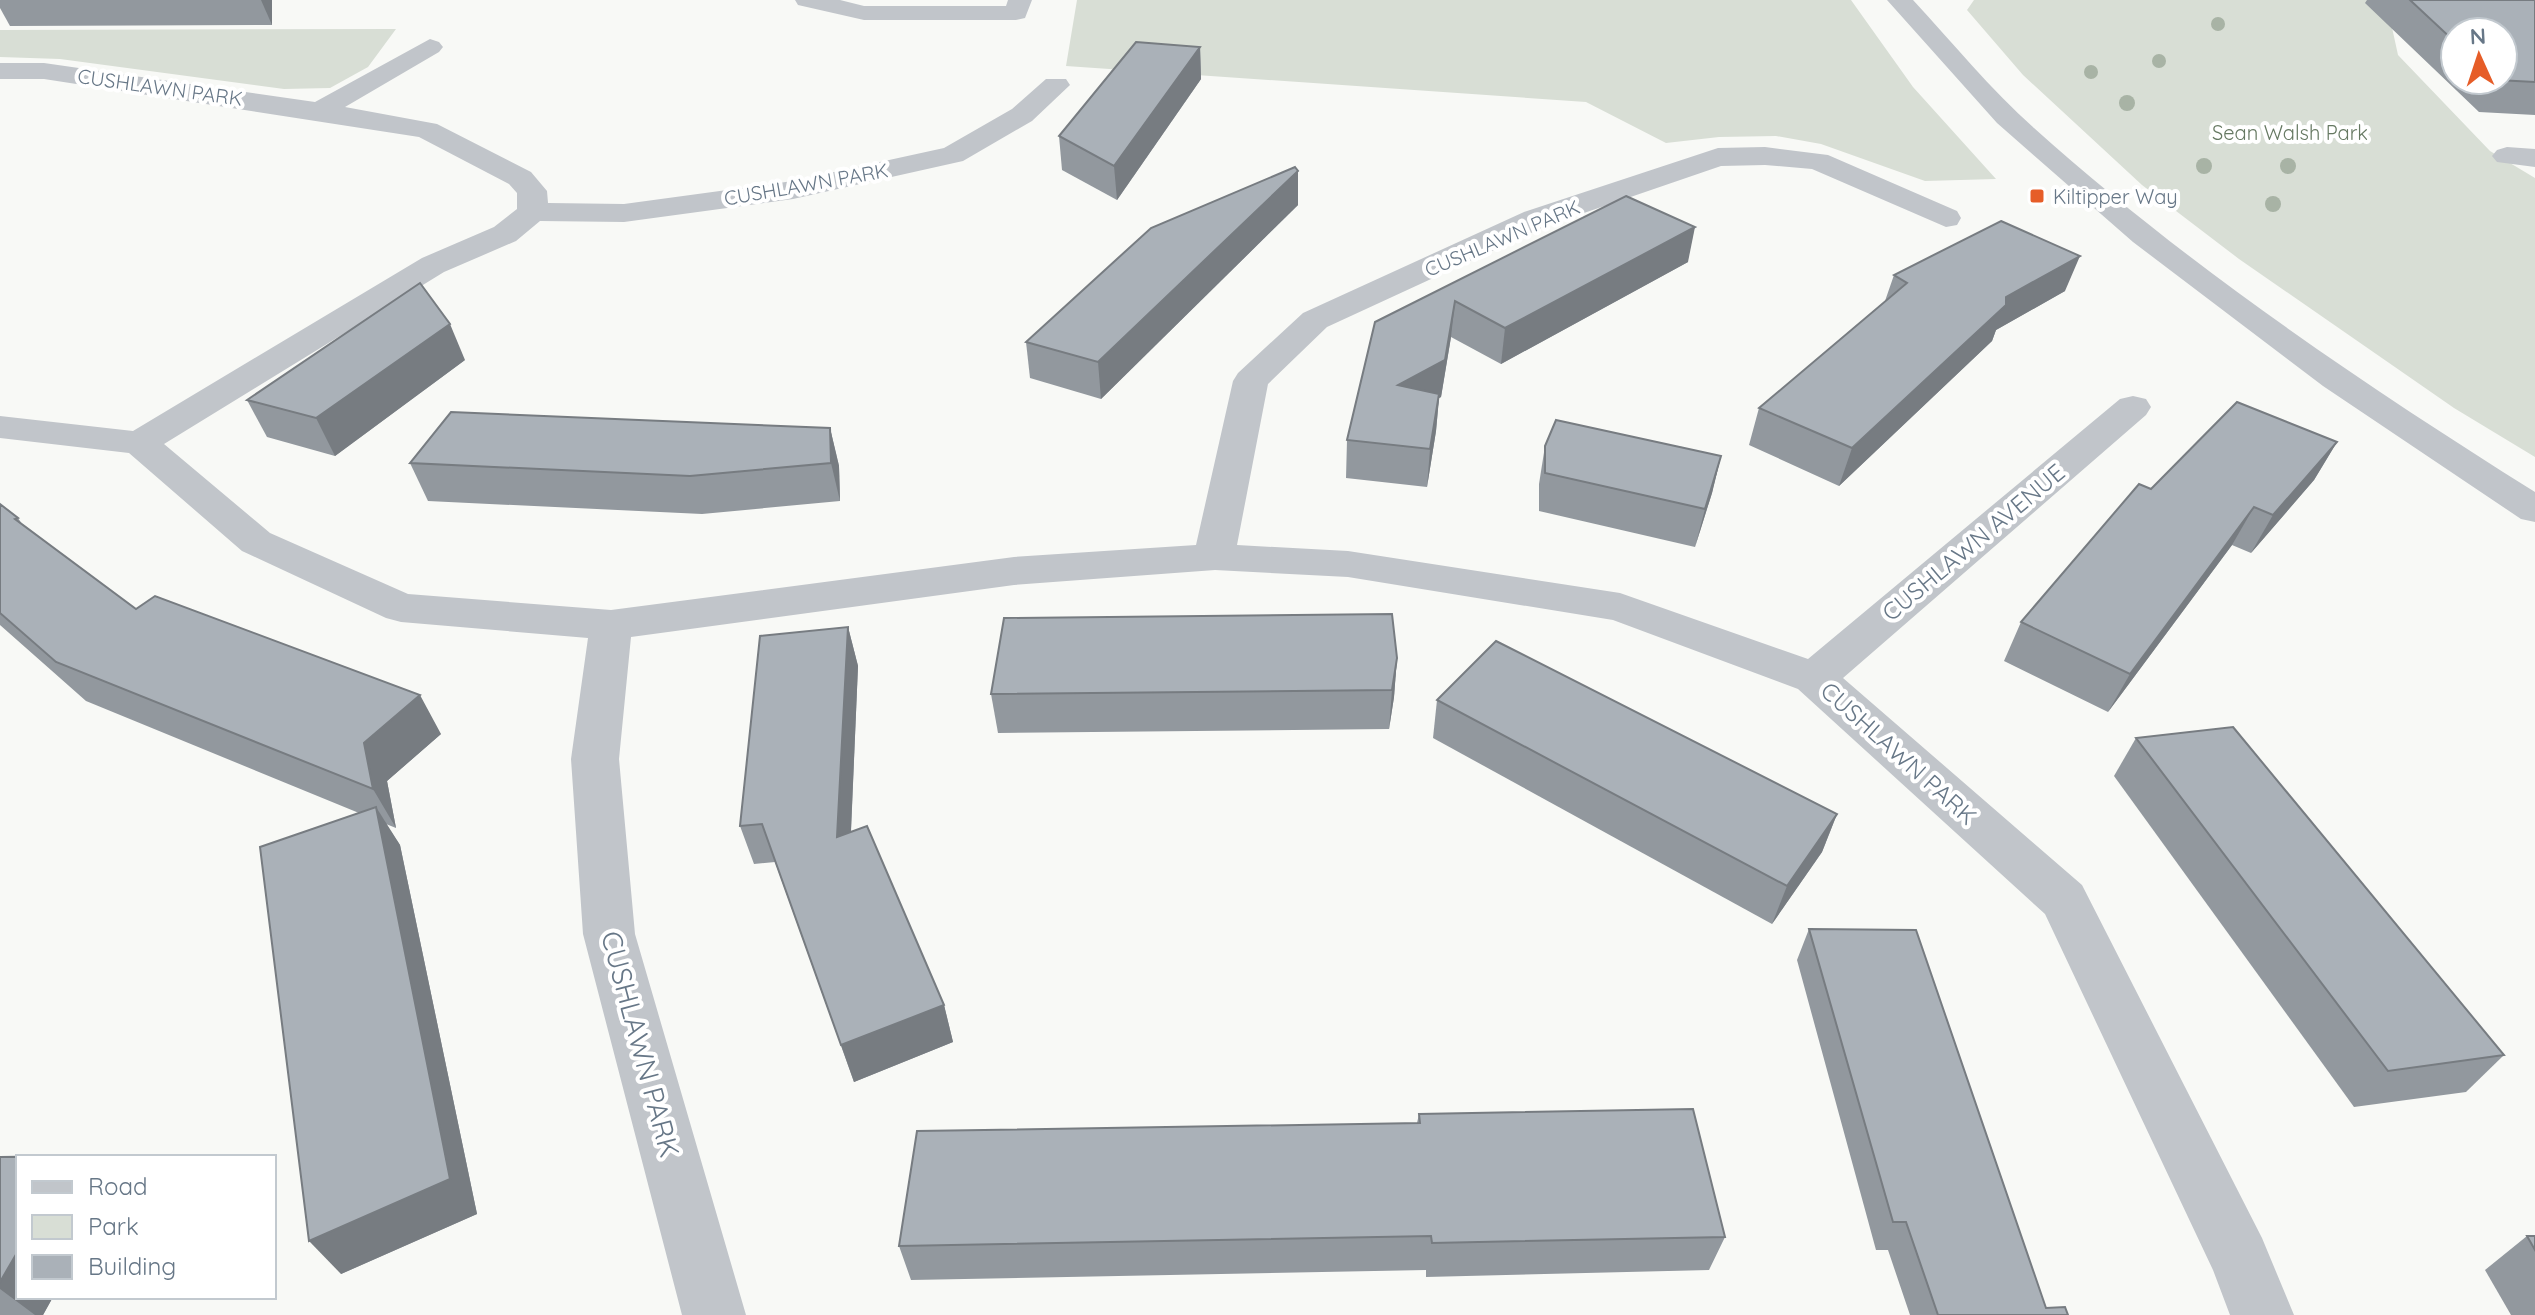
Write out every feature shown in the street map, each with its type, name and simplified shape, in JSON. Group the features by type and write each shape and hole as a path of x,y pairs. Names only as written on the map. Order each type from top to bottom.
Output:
{"street":[{"path":"807,0 864,13 1016,13 1020,0"},
{"path":"1899,0 2021,130 2140,234 2236,308 2535,510"},
{"path":"319,111 430,47"},
{"name":"CUSHLAWN PARK","path":"0,71 44,71 427,130 520,178 532,191 533,212 624,213 793,190 953,155 1022,115 1056,85"},
{"name":"CUSHLAWN PARK","path":"1215,557 1221,515 1251,381 1315,320 1535,219 1718,157 1765,156 1818,161 1946,218"},
{"path":"0,427 140,443 433,265 505,234 533,212"},
{"name":"CUSHLAWN AVENUE","path":"1814,678 2133,407"},
{"name":"CUSHLAWN PARK","path":"140,443 256,542 401,608 611,625 1014,571 1215,557 1348,564 1620,607 1814,678 2064,900 2240,1259 2262,1315"},
{"name":"CUSHLAWN PARK","path":"611,625 595,759 609,934 714,1315"}],"green space":[{"path":"1077,0 1851,0 1913,87 1996,179 1925,181 1821,144 1776,136 1719,137 1666,143 1586,102 1066,66"},
{"name":"Sean Walsh Park","path":"1974,0 2386,0 2398,55 2490,151 2535,178 2535,457 2454,408 2239,259 2142,185 2023,75 1967,10"},
{"path":"396,29 368,67 330,88 284,89 60,59 0,57 0,30"}],"building":[{"path":"2410,0 2535,0 2535,82 2519,81 2519,16 2439,16 2439,27"},
{"path":"1136,42 1200,47 1114,166 1059,136"},
{"path":"1295,167 1298,171 1098,362 1026,342 1151,228"},
{"path":"1626,196 1695,227 1505,328 1455,301 1445,360 1398,385 1439,394 1430,449 1347,440 1375,322"},
{"path":"2001,221 2080,256 2006,297 2006,305 1852,448 1759,408 1907,283 1894,275"},
{"path":"420,283 450,324 316,418 247,400"},
{"path":"2237,402 2337,442 2273,515 2254,507 2130,674 2021,622 2139,484 2151,489"},
{"path":"451,412 830,428 831,463 690,476 410,463"},
{"path":"1556,420 1721,456 1705,509 1545,473 1545,446"},
{"path":"0,504 18,518 15,519 136,609 155,596 420,695 364,743 373,789 56,662 0,613"},
{"path":"1392,614 1397,658 1392,690 991,694 1004,618"},
{"path":"848,627 837,837 867,826 944,1005 841,1045 762,824 740,826 760,636"},
{"path":"1496,641 1837,814 1787,886 1437,700"},
{"path":"2233,727 2504,1055 2388,1071 2136,738"},
{"path":"376,807 450,1179 309,1241 260,847"},
{"path":"1809,929 1916,930 2046,1308 2065,1307 2068,1315 1938,1315 1906,1222 1893,1222"},
{"path":"1693,1109 1725,1237 1432,1243 1431,1236 899,1246 917,1131 1420,1123 1419,1114"},
{"path":"0,1157 16,1157 16,1254 0,1282"},
{"path":"2527,1236 2535,1236 2535,1250"}],"place":[{"name":"Kiltipper Way","path":"2037,196"}]}
